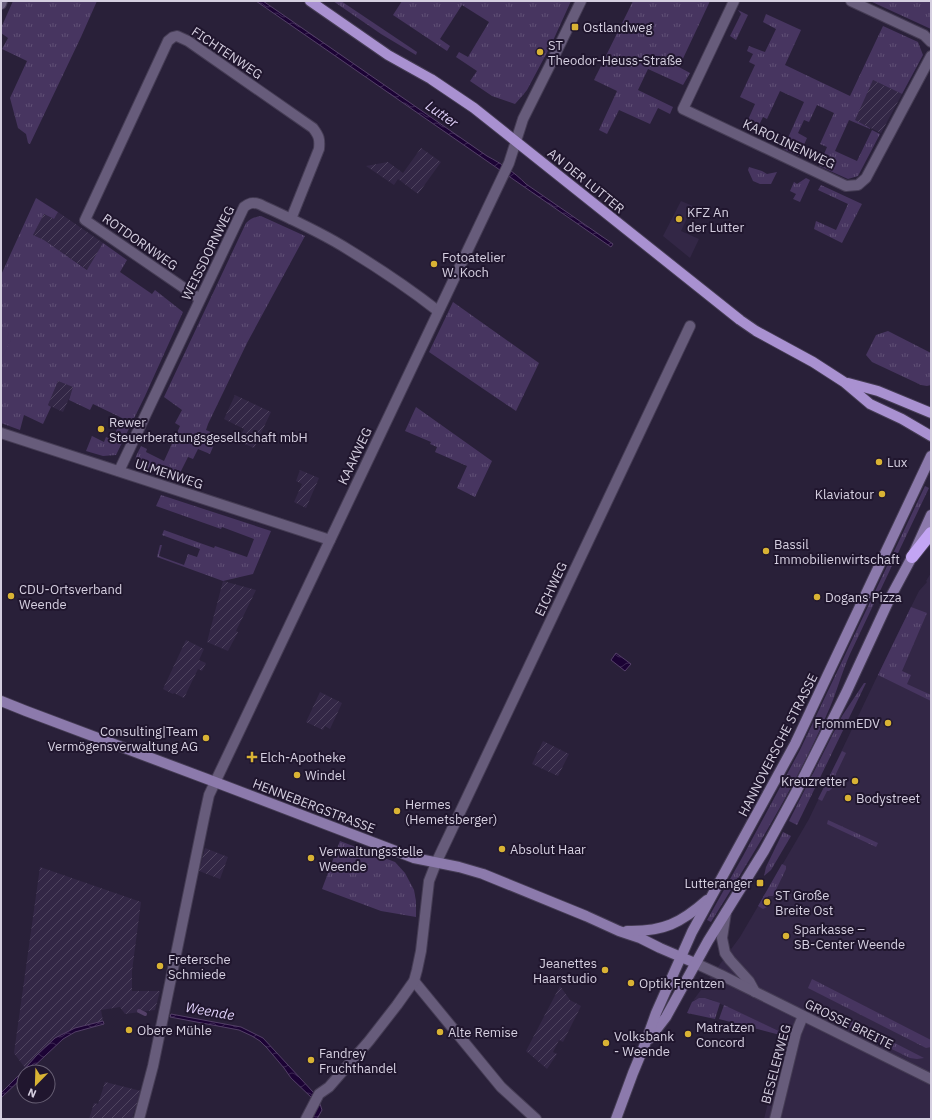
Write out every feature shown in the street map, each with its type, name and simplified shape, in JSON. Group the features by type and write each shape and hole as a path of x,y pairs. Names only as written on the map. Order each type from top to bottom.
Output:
{"highway":[{"path":"912,557 931,532"}],"main road":[{"name":"AN DER LUTTER","path":"310,1 388,54 431,79 474,108 740,320 756,331 813,362 844,382 870,404 902,419 931,436"},
{"name":"AN DER LUTTER","path":"844,382 878,391 931,413"}],"street":[{"name":"KAAKWEG","path":"215,782 502,178 509,163 523,120 580,1"},
{"name":"KAROLINENWEG","path":"734,1 683,109 846,186 858,185 866,178 931,56"},
{"path":"851,1 924,35 931,42"},
{"name":"FICHTENWEG","path":"85,220 168,41 177,36 188,41 313,128 317,134 320,140 319,149 291,219"},
{"name":"WEISSDORNWEG","path":"119,472 200,299 244,208 248,204 253,202 259,204 348,249 388,275 438,311"},
{"name":"ROTDORNWEG","path":"85,220 200,299"},
{"name":"EICHWEG","path":"414,981 421,951 429,882 436,863 690,326"},
{"name":"ULMENWEG","path":"1,433 330,540"},
{"name":"HANNOVERSCHE STRASSE","path":"616,1119 656,1013 692,932 795,744 931,456"},
{"name":"HANNOVERSCHE STRASSE","path":"645,1044 666,1017 708,941 764,851 795,794 846,693 890,598 912,557 931,515"},
{"name":"HENNEBERGSTRASSE","path":"1,701 414,858 459,867 483,874 591,918 619,931 651,949 679,960"},
{"path":"139,1119 153,1066 205,810 209,795 215,782"},
{"path":"619,931 648,931 671,925 689,915 713,895"},
{"name":"GROSSE BREITE","path":"726,912 722,938 725,953 749,981 755,992"},
{"name":"GROSSE BREITE","path":"679,960 694,966 738,989 755,992 931,1079"},
{"path":"306,1119 319,1094 329,1087 369,1041 414,981 501,1087 536,1119"},
{"name":"BESELERWEG","path":"775,1119 796,1033 803,1016"}],"shaded area":[{"path":"873,80 902,94 881,133 854,120"},
{"path":"421,148 441,162 418,194 398,179 394,185 366,166 388,162 403,173"},
{"name":"KFZ An der Lutter","path":"681,201 693,206 681,231 699,239 690,258 663,236"},
{"path":"58,212 103,243 88,270 44,240 33,235 44,214 54,219"},
{"path":"58,381 74,387 63,412 48,405"},
{"path":"235,395 271,412 254,448 238,441 244,429 224,419"},
{"path":"300,470 319,478 306,508 294,502 302,484 296,481"},
{"path":"931,573 931,1119 764,1119 785,1034 712,1000 705,998 694,1000 692,1002 740,937 809,819 896,637 919,591 927,582 926,581"},
{"path":"223,581 256,590 228,651 207,642"},
{"path":"186,640 204,649 199,660 206,663 202,671 198,669 184,698 163,689"},
{"path":"320,692 342,703 330,729 325,726 323,730 306,722"},
{"path":"543,741 569,754 558,776 532,764"},
{"path":"205,848 228,857 220,879 199,871"},
{"path":"40,867 141,902 132,971 132,991 160,991 155,1010 125,1014 120,1007 101,1010 103,1021 75,1028 55,1038 29,1064 22,1064 14,1053"},
{"path":"560,986 570,1000 581,1006 563,1042 559,1040 553,1052 557,1054 547,1069 526,1051"},
{"path":"105,1082 141,1091 132,1119 89,1119 94,1103 98,1104"}],"green space":[{"path":"13,1 97,1 30,144 28,143 26,134 18,128 10,98 27,61 2,49 8,38 1,33 1,28"},
{"path":"333,1 341,1 417,52 416,55 381,34"},
{"path":"402,1 571,1 551,45 527,90 515,104 492,96 470,81 477,71 456,57 459,52 468,57 489,22 462,5 440,39 450,46 447,51 393,15"},
{"path":"633,1 710,1 679,67 690,73 683,85 648,69 638,90 673,107 670,114 658,108 650,124 619,110 607,134 599,130 617,91 594,80"},
{"path":"870,1 931,1 931,29"},
{"path":"738,10 748,15 736,40 730,36 741,14"},
{"path":"766,14 801,30 785,65 850,96 883,26 918,42 923,55 902,94 873,80 855,120 870,129 849,120 835,151 857,161 872,130 880,134 858,176 848,179 819,166 827,147 820,144 834,113 817,105 809,122 804,120 798,133 807,138 799,156 783,149 804,102 780,91 767,119 763,117 758,127 747,122 755,104 740,97 755,65 749,62 753,54 747,51 749,46 765,52 776,29 763,22"},
{"path":"749,167 767,174 777,172 771,184 760,184 753,181 748,170"},
{"path":"806,178 810,180 800,202 793,199 796,194 790,191 794,182 797,184"},
{"path":"821,185 862,204 842,243 814,229 816,221 836,230 848,204 818,190"},
{"path":"36,198 58,212 54,219 44,214 33,235 44,240 87,270 103,243 127,260 120,272 152,294 155,290 183,312 145,396 116,455 103,456 86,451 92,436 104,442 106,437 112,440 122,418 93,404 90,410 69,400 73,387 58,381 48,405 51,407 43,424 24,415 20,430 1,423 1,275"},
{"path":"261,216 305,236 247,343 208,424 206,430 218,435 210,454 198,449 193,459 188,457 180,473 200,483 195,487 141,469 136,463 136,458 141,446 147,449 146,452 164,461 180,426 175,423 182,410 164,397 246,223 253,218"},
{"path":"453,302 539,363 516,411 429,352"},
{"path":"1,329 9,333 7,338 11,340 1,359"},
{"path":"888,331 931,353 931,385 921,385 872,362 866,355 876,335"},
{"path":"416,407 492,461 475,497 457,488 467,466 435,452 437,447 430,444 431,442 405,431"},
{"path":"925,486 929,488 850,654 830,707 815,741 773,820 711,922 707,920 800,750"},
{"path":"161,495 271,531 253,574 223,581 157,557 160,545 162,545 159,556 184,565 188,554 197,557 200,549 162,535 164,530 214,548 215,546 247,557 254,539 156,506"},
{"path":"911,607 927,613 902,671 911,675 907,684 931,695 931,701 878,675"},
{"path":"864,683 866,683 797,825 789,821 842,716"},
{"path":"842,751 846,753 833,780 834,783 832,789 827,791 822,801 818,799"},
{"path":"828,820 878,843 876,847 827,824"},
{"path":"783,832 791,836 771,870 764,876 766,867"},
{"path":"340,841 395,862 405,873 414,890 416,917 381,911 322,889"},
{"path":"782,864 786,866 786,869 773,896 768,896 764,905 767,907 763,909 758,906"},
{"path":"812,979 931,1040 931,1047 926,1048 808,988"},
{"path":"699,998 705,998 720,1003 715,1019 687,1013 692,1002"},
{"path":"813,1001 924,1058 910,1058 871,1039 834,1018 812,1003"},
{"path":"724,1005 785,1034 784,1036 719,1019"}],"water":[{"path":"256,1 263,1 487,156 508,168 526,184 613,244 611,247"},
{"path":"616,653 631,664 625,671 611,660"},
{"path":"171,1014 241,1027 263,1038 313,1092 319,1101 322,1110 317,1119 310,1119 312,1098 291,1078 260,1041 239,1030 170,1017"},
{"path":"103,1021 104,1024 75,1032 63,1039 36,1064 29,1064 55,1038 75,1028"},
{"path":"16,1078 16,1084 1,1098 1,1093"}],"waterway":[{"name":"Weende","path":"139,1011 145,1014"}],"place":[{"name":"Ostlandweg","path":"575,27"},
{"name":"ST Theodor-Heuss-Straße","path":"540,52"},
{"name":"KFZ An der Lutter","path":"679,219"},
{"name":"Fotoatelier W. Koch","path":"434,264"},
{"name":"Rewer Steuerberatungsgesellschaft mbH","path":"101,429"},
{"name":"Lux","path":"879,462"},
{"name":"Klaviatour","path":"882,494"},
{"name":"Bassil Immobilienwirtschaft","path":"766,551"},
{"name":"CDU-Ortsverband Weende","path":"11,596"},
{"name":"Dogans Pizza","path":"817,597"},
{"name":"FrommEDV","path":"888,723"},
{"name":"Consulting|Team Vermögensverwaltung AG","path":"206,738"},
{"name":"Elch-Apotheke","path":"252,757"},
{"name":"Windel","path":"297,775"},
{"name":"Kreuzretter","path":"855,781"},
{"name":"Bodystreet","path":"848,798"},
{"name":"Hermes (Hemetsberger)","path":"397,811"},
{"name":"Absolut Haar","path":"502,849"},
{"name":"Verwaltungsstelle Weende","path":"311,858"},
{"name":"Lutteranger","path":"760,883"},
{"name":"ST Große Breite Ost","path":"767,902"},
{"name":"Sparkasse – SB-Center Weende","path":"786,936"},
{"name":"Fretersche Schmiede","path":"160,966"},
{"name":"Jeanettes Haarstudio","path":"605,970"},
{"name":"Optik Frentzen","path":"631,983"},
{"name":"Obere Mühle","path":"129,1030"},
{"name":"Alte Remise","path":"440,1032"},
{"name":"Matratzen Concord","path":"688,1034"},
{"name":"Volksbank - Weende","path":"606,1043"},
{"name":"Fandrey Fruchthandel","path":"311,1060"}],"water label":[{"name":"Lutter","path":"442,114"}]}
